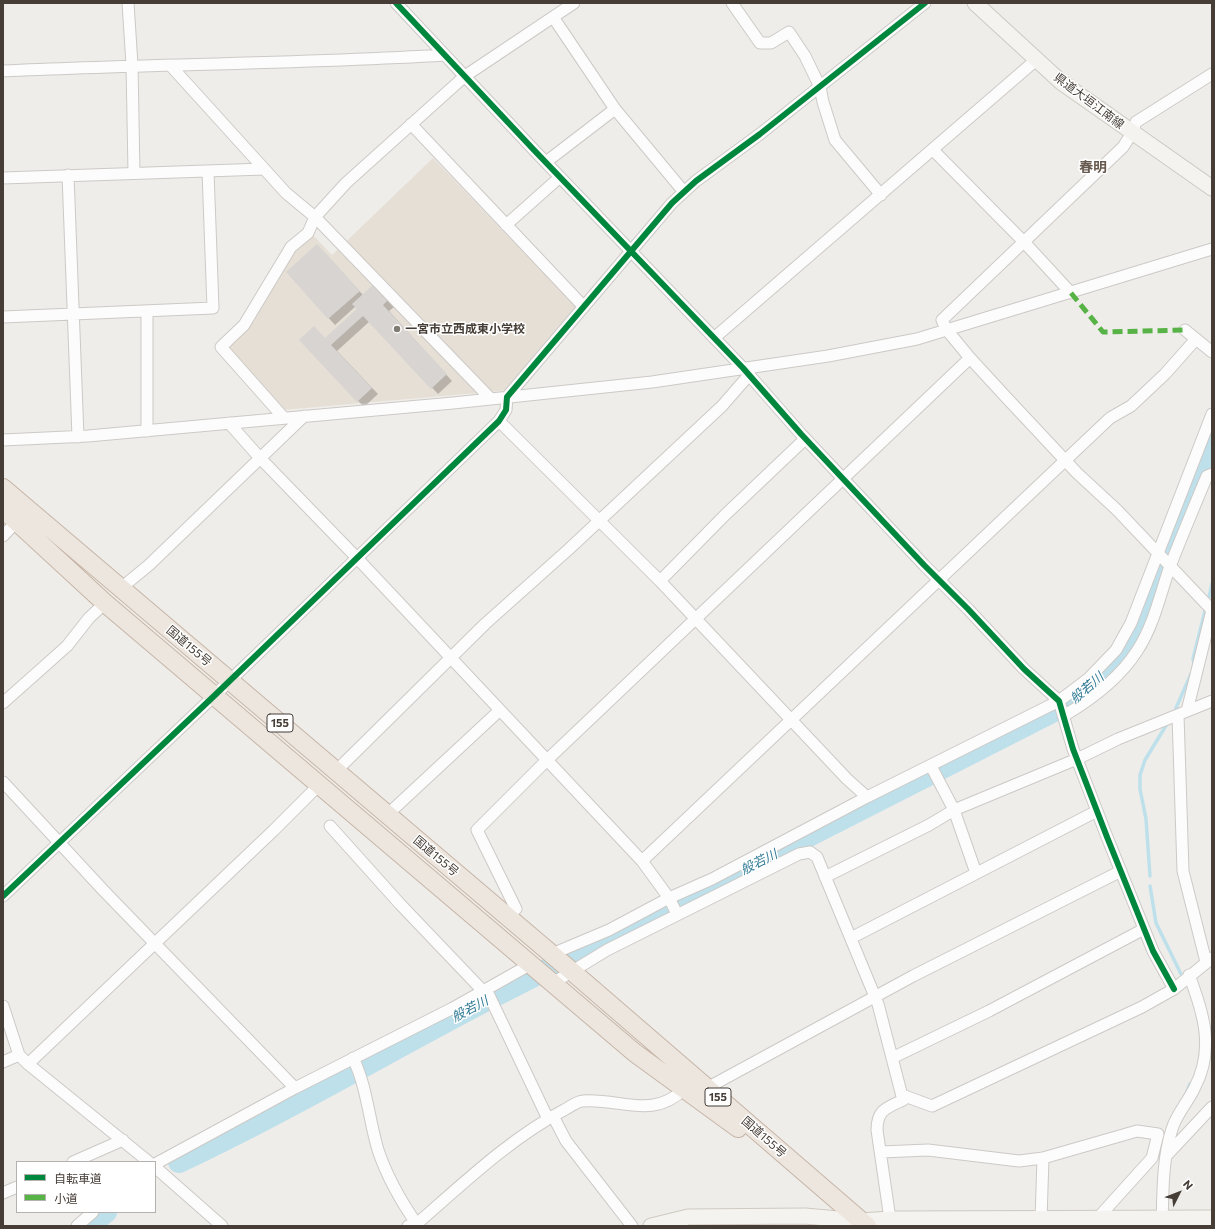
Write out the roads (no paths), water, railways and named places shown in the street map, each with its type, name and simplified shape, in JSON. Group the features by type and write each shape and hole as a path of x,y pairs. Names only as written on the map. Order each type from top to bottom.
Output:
{"highway":[{"name":"国道155号","path":"3,488 231,680 335,772 388,815 707,1088 855,1223"},
{"name":"国道155号","path":"3,509 105,603 635,1052 784,1164 855,1223"}],"main road":[{"name":"県道大垣江南線","path":"975,3 1061,82 1212,188"},
{"path":"651,1226 688,1217 805,1216 855,1223 890,1219 1097,1219 1162,1222 1212,1218"}],"street":[{"path":"128,3 132,65 134,172"},
{"path":"396,3 714,338 844,480 1062,709 1077,759 1144,929 1153,951 1174,989"},
{"path":"284,418 221,347 244,325 291,247 308,233 315,217 346,183 465,76 574,3"},
{"path":"732,3 760,43 771,43 789,32 805,56 820,87 835,140 881,195"},
{"path":"3,896 231,680 499,421 506,410 507,397 672,203 925,3"},
{"path":"553,17 615,109 684,192"},
{"path":"3,71 132,65 332,62 445,55"},
{"path":"714,338 1036,60"},
{"path":"170,65 286,194 315,217 491,399"},
{"path":"902,1095 932,1106 1142,1007 1174,989 1189,975 1209,960 1183,871 1182,713 1212,610 1117,510 1065,460 970,358 946,329 942,320 1123,147 1132,133 1136,122 1212,74"},
{"path":"546,162 615,109"},
{"path":"411,124 584,307"},
{"path":"933,150 1024,242 1071,293"},
{"path":"3,178 134,172 264,169"},
{"path":"3,317 74,316 213,308 208,171"},
{"path":"68,175 78,436"},
{"path":"506,225 560,177"},
{"path":"3,440 78,436 284,418 491,399 746,372 917,339 1212,249"},
{"path":"147,312 147,430"},
{"path":"1185,330 1212,352"},
{"path":"642,861 1110,418 1131,406 1164,374 1196,339"},
{"path":"516,909 477,830 547,760 695,618 844,480 970,358"},
{"path":"335,772 451,659 484,624 600,520 722,406 746,372"},
{"path":"1062,709 1116,650 1131,623 1159,555 1212,414"},
{"path":"121,588 149,565 304,416"},
{"path":"499,421 660,581 791,721 847,779 867,797"},
{"path":"229,423 260,458 357,558 642,861 670,899 677,912"},
{"path":"660,581 725,514 805,438"},
{"path":"156,1165 295,1088 354,1060 486,991 542,974 562,963 609,930 712,879 867,797 933,771 1062,709 1097,694 1114,679 1137,651 1149,626 1169,566 1207,476 1212,474"},
{"path":"3,536 17,521"},
{"path":"3,703 67,646 89,618 105,603"},
{"path":"825,877 929,825 954,810 1077,759 1118,739 1212,701"},
{"path":"388,815 500,710"},
{"path":"933,771 954,810 976,873"},
{"path":"3,782 154,943 295,1088"},
{"path":"28,1064 320,784"},
{"path":"851,938 1097,811"},
{"path":"330,826 400,904 486,991 550,1118 632,1226"},
{"path":"562,963 607,950 677,912 799,854 810,852 817,857 875,998 902,1095 903,1100 882,1111 877,1118 880,1152 890,1219"},
{"path":"707,1088 991,936 1121,871"},
{"path":"892,1058 989,1011 1144,929"},
{"path":"1162,1222 1165,1157 1172,1127 1196,1085 1203,1066 1206,1032 1202,1008 1189,975"},
{"path":"3,1006 19,1055 28,1064 148,1161"},
{"path":"3,1062 19,1055"},
{"path":"354,1060 360,1073 378,1149 387,1173 414,1225 504,1149 550,1118 582,1100 651,1106 664,1104 676,1097 684,1089"},
{"path":"1165,1157 1212,1107"},
{"path":"880,1152 928,1150 1019,1161 1043,1158 1137,1131 1158,1134 1152,1158 1097,1219"},
{"path":"75,1161 123,1140"},
{"path":"1041,1219 1043,1158"},
{"path":"156,1167 222,1226"},
{"path":"3,1193 16,1187"},
{"path":"76,1226 92,1213"}],"waterway":[{"name":"般若川","path":"179,1162 294,1104 483,1002 1058,709 1062,709 1095,684 1114,665 1127,647 1173,543 1212,441"},
{"path":"1209,597 1212,584"},
{"path":"1195,666 1193,659 1205,611"},
{"path":"1176,708 1191,674"},
{"path":"1150,876 1146,819 1140,789 1140,775 1145,760 1167,724"},
{"path":"1150,886 1156,923 1181,974"},
{"path":"1186,1094 1190,1084"},
{"name":"般若川","path":"89,1226 105,1213"}],"place":[{"name":"一宮市立西成東小学校","path":"397,329"}],"district":[{"name":"春明","path":"1093,167"}]}
